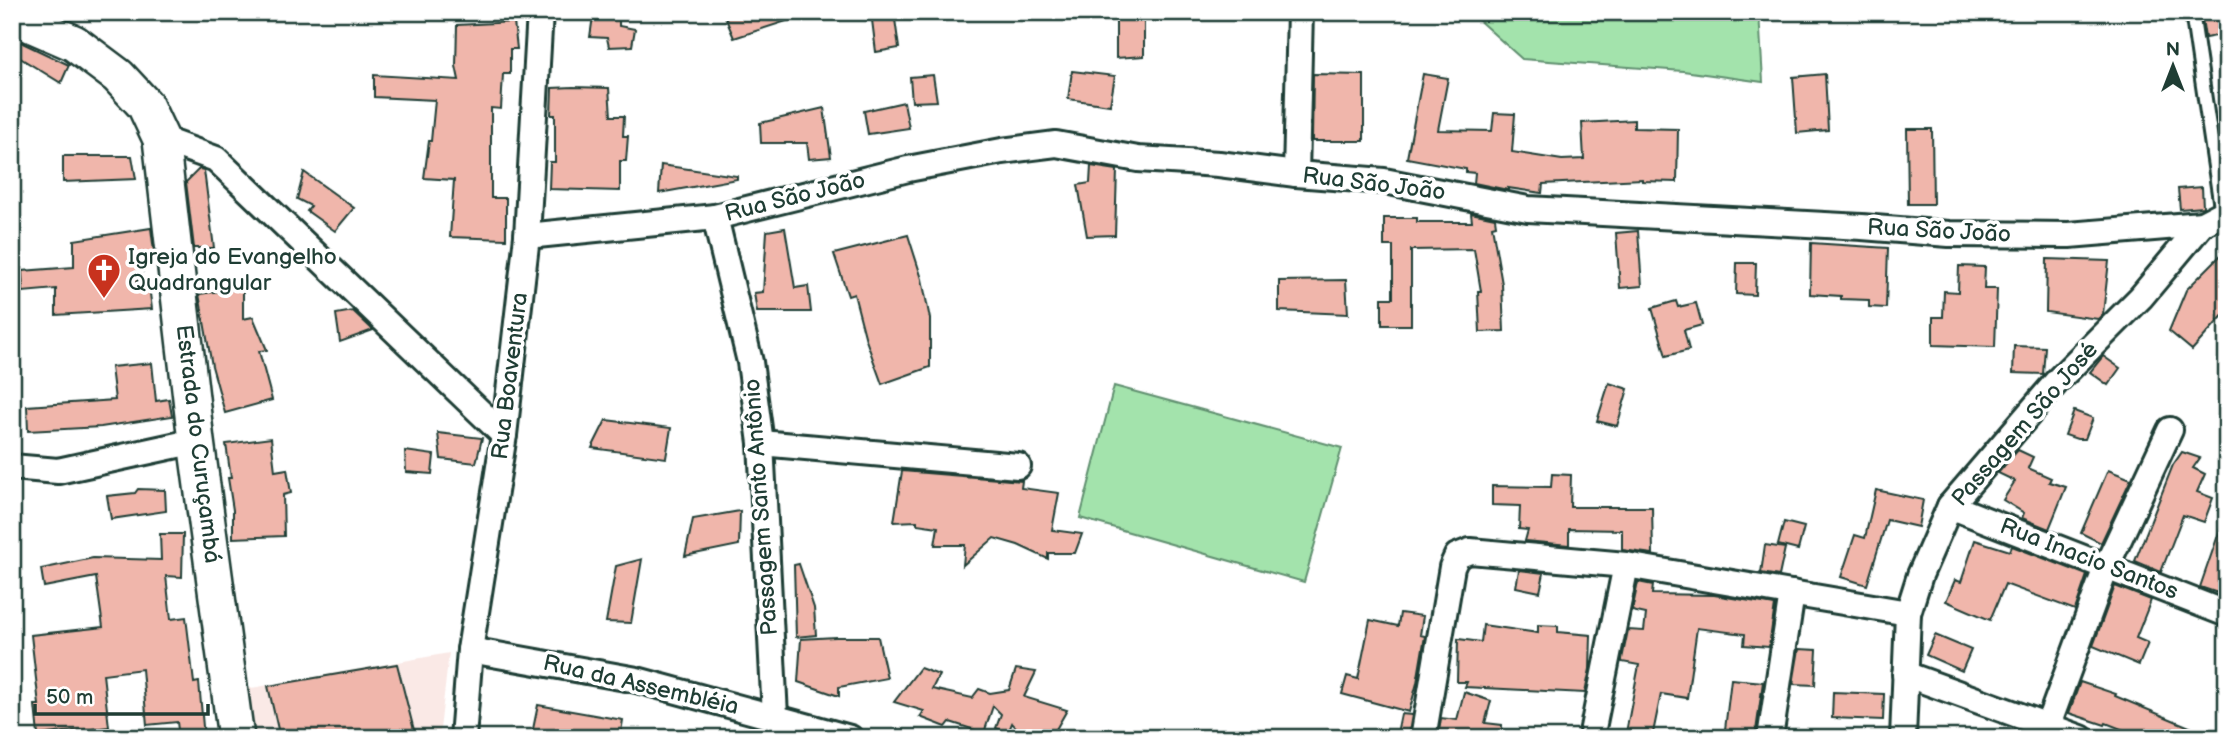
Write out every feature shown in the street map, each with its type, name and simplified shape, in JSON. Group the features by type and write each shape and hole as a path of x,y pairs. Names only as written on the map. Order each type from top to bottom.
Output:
{"street":[{"name":"Rua Boaventura","path":"463,738 470,650 504,435 527,236 540,12"},
{"path":"1296,174 1300,12"},
{"name":"Estrada do Curuçambá","path":"12,16 74,43 118,76 145,105 161,139 196,441 236,738"},
{"path":"161,139 216,159 504,435"},
{"name":"Rua São João","path":"527,236 715,217 908,169 1056,144 1138,159 1219,164 1384,181 1528,209 1949,234 2068,235 2217,216"},
{"name":"Passagem São José","path":"1903,738 1908,613 1920,575 1950,506 2059,380 2217,216"},
{"name":"Passagem Santo Antônio","path":"715,217 750,362 761,443 775,716"},
{"path":"2048,725 2107,565 2170,430"},
{"path":"12,467 58,471 196,441"},
{"path":"761,443 1018,467"},
{"name":"Rua Inacio Santos","path":"1950,506 2227,614"},
{"path":"1423,738 1452,567 1458,556 1470,551 1626,565 1908,613"},
{"path":"1591,738 1626,565"},
{"path":"1770,738 1792,593"},
{"name":"Rua da Assembléia","path":"470,650 637,680 850,738"},
{"path":"1905,674 2081,738"}],"lane":[{"path":"2192,12 2217,216"}],"shaded area":[{"path":"449,653 439,738 254,738 246,689"}],"green space":[{"path":"1475,12 1759,12 1763,82 1683,71 1522,59 1475,17"},
{"path":"1114,386 1342,448 1304,582 1080,518"}],"building":[{"path":"723,12 802,12 802,16 734,38"},
{"path":"871,12 894,12 899,48 876,52"},
{"path":"1116,12 1144,12 1144,56 1116,58"},
{"path":"2201,12 2227,12 2227,34 2205,38"},
{"path":"619,14 619,26 635,29 632,46 609,47 607,38 590,37 593,16"},
{"path":"514,22 517,49 510,49 510,74 503,74 501,109 491,108 491,198 506,198 506,239 450,237 454,180 424,178 435,100 374,97 374,75 459,80 456,66 457,25"},
{"path":"12,38 69,65 61,83 12,53"},
{"path":"1072,71 1115,76 1110,105 1068,99"},
{"path":"1313,74 1364,75 1364,141 1312,141"},
{"path":"1423,74 1448,78 1438,130 1492,131 1494,113 1515,114 1512,152 1562,160 1584,159 1582,123 1634,120 1634,128 1678,129 1677,182 1642,179 1543,184 1542,193 1508,190 1474,183 1475,173 1466,172 1466,169 1407,158"},
{"path":"1825,74 1828,130 1797,133 1793,77"},
{"path":"933,75 937,101 912,102 910,77"},
{"path":"552,88 609,88 611,116 624,116 623,136 628,136 626,161 620,161 620,191 549,189 550,162 555,162"},
{"path":"904,102 909,128 868,134 864,111"},
{"path":"824,108 831,157 809,159 807,143 761,143 760,123"},
{"path":"1907,129 1932,129 1933,204 1908,204"},
{"path":"63,156 132,156 136,179 63,182"},
{"path":"661,165 737,176 737,179 659,193"},
{"path":"1091,166 1117,170 1115,235 1087,236 1078,185 1090,183"},
{"path":"199,169 204,170 214,248 194,248 186,182"},
{"path":"304,172 354,208 335,231 307,211 311,206 297,199"},
{"path":"2202,187 2203,207 2180,209 2178,189"},
{"path":"1471,213 1495,218 1496,225 1492,226 1502,284 1504,331 1480,332 1478,291 1481,291 1474,249 1411,250 1411,325 1382,325 1382,298 1393,298 1393,246 1384,246 1384,218 1417,218 1417,222 1472,222"},
{"path":"151,228 154,251 134,287 149,286 152,309 56,315 56,289 23,292 22,271 74,267 74,240"},
{"path":"785,228 795,288 808,286 811,312 757,312 754,293 763,292 767,231"},
{"path":"1638,231 1642,286 1620,288 1616,233"},
{"path":"908,235 922,279 930,319 930,367 882,384 866,340 854,294 848,296 834,254"},
{"path":"1811,243 1888,248 1886,308 1869,307 1869,300 1810,294"},
{"path":"2227,249 2227,311 2192,350 2169,331 2186,290"},
{"path":"2047,259 2109,261 2103,314 2098,319 2046,312"},
{"path":"1737,263 1756,263 1755,295 1736,294"},
{"path":"1959,266 1985,267 1984,289 1997,289 1995,347 1933,345 1933,317 1943,317 1944,291 1958,292"},
{"path":"1346,280 1348,314 1279,311 1279,281"},
{"path":"243,288 243,319 253,317 267,350 259,351 272,400 225,413 212,366 199,294"},
{"path":"1676,301 1678,307 1696,303 1702,325 1684,330 1689,350 1666,356 1652,308"},
{"path":"353,311 373,330 340,342 336,314"},
{"path":"2014,346 2045,347 2043,374 2013,373"},
{"path":"2103,356 2120,368 2108,385 2090,372"},
{"path":"152,363 156,401 169,399 172,416 101,427 28,431 27,406 115,400 111,367"},
{"path":"1609,383 1628,389 1617,426 1597,421"},
{"path":"2074,411 2093,418 2085,439 2065,435"},
{"path":"606,420 671,428 666,458 592,448"},
{"path":"438,433 482,438 476,463 441,459"},
{"path":"271,438 275,471 287,469 291,493 283,495 284,536 233,538 233,510 228,478 231,478 226,444"},
{"path":"2018,450 2033,457 2028,468 2051,478 2049,482 2066,487 2049,529 2022,518 2024,513 2003,500 2015,481 1998,473"},
{"path":"405,451 434,455 432,474 406,472"},
{"path":"2182,452 2200,458 2193,468 2205,474 2197,492 2213,498 2204,522 2183,515 2161,572 2135,561 2173,465"},
{"path":"2108,470 2131,479 2101,543 2081,533"},
{"path":"902,471 1022,481 1021,488 1059,493 1052,530 1082,534 1075,553 1048,553 1048,559 1018,545 994,538 963,565 965,545 935,545 938,527 917,524 917,521 894,522"},
{"path":"1552,474 1571,475 1570,507 1652,507 1653,554 1622,550 1622,530 1569,529 1569,545 1525,541 1528,530 1519,529 1520,506 1492,505 1492,486 1551,487"},
{"path":"138,489 165,490 166,511 111,519 107,496 135,493"},
{"path":"1876,490 1923,500 1918,527 1887,520 1867,585 1841,577 1855,535 1865,538"},
{"path":"740,511 739,545 685,556 693,519"},
{"path":"2224,518 2227,519 2227,596 2200,587"},
{"path":"1784,522 1804,527 1798,550 1778,545"},
{"path":"160,534 183,534 182,577 166,576 171,619 186,617 194,683 199,682 204,738 179,738 177,722 147,725 142,669 103,674 109,727 38,735 35,705 39,705 31,635 103,627 96,577 44,587 41,569 93,558 161,560"},
{"path":"1975,540 2010,551 2012,546 2087,575 2075,610 2005,584 1990,620 1946,601 1955,580 1961,582"},
{"path":"1765,545 1785,548 1779,576 1761,573"},
{"path":"642,559 631,623 606,622 616,566"},
{"path":"799,564 814,608 816,635 796,637 794,565"},
{"path":"1519,570 1544,573 1540,592 1516,587"},
{"path":"1638,582 1653,585 1652,594 1714,595 1775,605 1769,647 1744,645 1745,634 1697,628 1687,698 1661,694 1652,738 1625,738 1639,665 1622,662 1622,659 1628,630 1644,631 1646,614 1632,611"},
{"path":"2115,586 2151,600 2136,638 2148,643 2139,665 2093,646"},
{"path":"1400,613 1423,616 1420,635 1425,636 1409,712 1342,694 1347,676 1358,679 1370,620 1398,626"},
{"path":"1483,625 1538,633 1538,625 1558,626 1558,632 1591,635 1590,669 1585,693 1465,687 1467,682 1457,682 1458,639 1481,642"},
{"path":"1935,635 1971,650 1962,671 1926,655"},
{"path":"878,637 887,678 839,687 839,696 798,682 801,639"},
{"path":"1799,649 1817,650 1815,685 1793,684"},
{"path":"397,664 416,738 280,738 268,686"},
{"path":"920,668 939,675 932,689 972,698 979,689 990,693 1009,690 1016,669 1036,672 1024,697 1067,710 1051,738 1026,738 1012,723 1008,733 996,728 1001,714 993,706 984,733 950,722 946,727 920,717 924,711 894,702"},
{"path":"1731,679 1763,682 1755,738 1724,738"},
{"path":"2080,682 2116,694 2115,696 2216,738 2144,738 2106,723 2105,725 2069,713"},
{"path":"1464,692 1491,701 1485,723 1502,725 1502,738 1438,738 1441,718 1457,720"},
{"path":"1833,692 1884,694 1883,720 1832,718"},
{"path":"538,705 623,720 620,738 551,738 532,734"},
{"path":"1401,714 1412,715 1408,738 1396,738"}],"place":[{"name":"Igreja do Evangelho Quadrangular","path":"104,300"}]}
